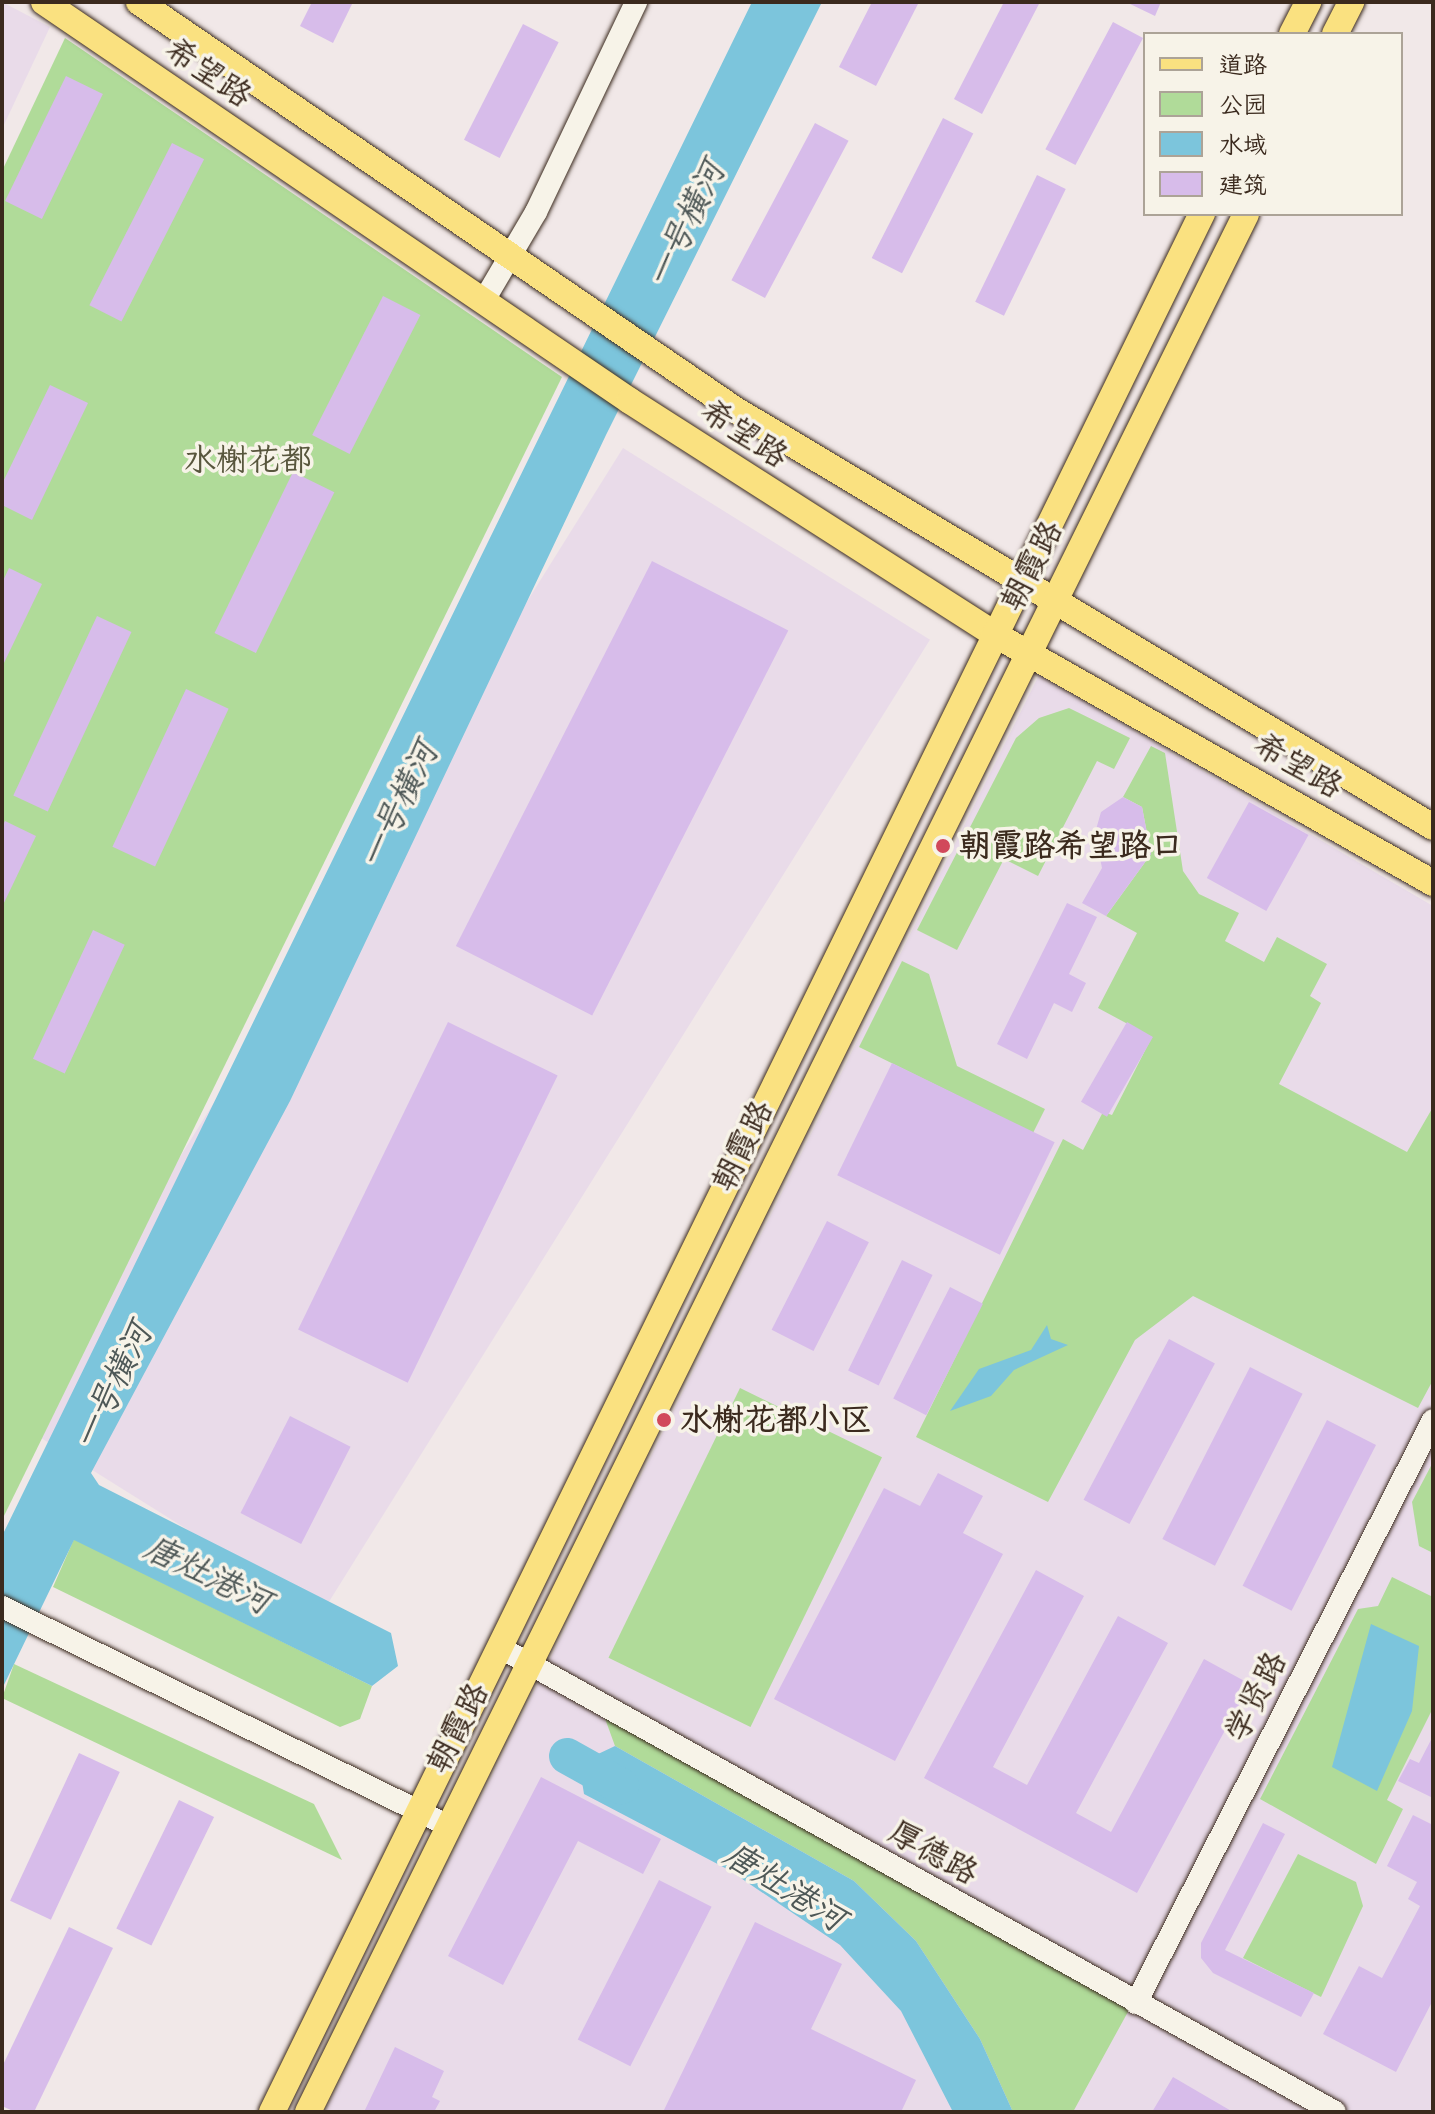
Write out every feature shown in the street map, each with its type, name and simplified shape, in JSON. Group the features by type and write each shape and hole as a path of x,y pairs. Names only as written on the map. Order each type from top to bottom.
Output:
{"main road":[{"name":"希望路","path":"44,2 564,358 994,634 1027,649 1433,883"},
{"name":"希望路","path":"139,2 588,306 734,409 1055,597 1433,827"},
{"path":"1293,32 1308,2"},
{"path":"1336,32 1351,2"},
{"name":"朝霞路","path":"272,2112 1201,216"},
{"name":"朝霞路","path":"308,2112 1027,649 1245,216"}],"street":[{"path":"483,302 513,255 636,2"},
{"name":"学贤路","path":"1136,2003 1433,1420"},
{"path":"2,1607 447,1825"},
{"name":"厚德路","path":"501,1648 1335,2112"}],"shaded area":[{"path":"2,2 50,27 2,129"},
{"path":"623,448 930,640 322,1613 15,1422"},
{"path":"1039,675 1433,906 1433,2112 325,2112"}],"green space":[{"name":"水榭花都","path":"65,38 562,377 2,1520 2,171"},
{"path":"1069,708 1130,738 1114,769 1097,761 1038,876 1004,859 957,950 917,930 1016,738 1039,718"},
{"path":"1151,746 1165,753 1183,871 1199,894 1239,913 1225,941 1264,962 1277,937 1327,964 1310,996 1321,1003 1279,1084 1407,1152 1433,1107 1433,1380 1418,1408 1193,1296 1135,1340 1048,1502 916,1437 1063,1139 1083,1150 1103,1112 1112,1115 1152,1037 1098,1008 1137,933 1106,916 1151,854 1142,807 1123,797"},
{"path":"902,961 929,974 957,1066 1045,1109 1033,1133 859,1047"},
{"path":"740,1388 882,1457 750,1727 608,1658"},
{"path":"1433,1462 1433,1553 1419,1546 1412,1502"},
{"path":"74,1539 372,1686 360,1719 340,1727 53,1587"},
{"path":"1392,1577 1433,1597 1433,1708 1387,1800 1403,1809 1376,1864 1260,1799 1358,1609 1378,1606"},
{"path":"14,1664 314,1804 342,1860 2,1698"},
{"path":"603,1713 1129,2010 1073,2112 1013,2112 980,2039 916,1941 854,1881 615,1746"},
{"path":"1298,1854 1356,1882 1363,1906 1321,1997 1243,1958"}],"water":[{"name":"一号横河","path":"752,2 822,2 606,435 290,1101 91,1473 99,1485 391,1633 398,1666 372,1686 74,1540 2,1689 2,1536"},
{"path":"1047,1325 1051,1339 1068,1345 1014,1370 991,1396 950,1411 979,1369 1031,1350"},
{"path":"1371,1624 1419,1646 1412,1711 1377,1791 1332,1767"},
{"path":"615,1746 854,1881 916,1941 980,2039 1013,2112 953,2112 901,2011 840,1945 729,1870 584,1794 579,1763"}],"building":[{"path":"312,2 353,2 333,43 300,26"},
{"path":"872,2 919,2 876,86 839,67"},
{"path":"1004,2 1040,2 982,114 954,99"},
{"path":"1126,2 1161,2 1155,16"},
{"path":"1113,22 1143,38 1075,165 1045,149"},
{"path":"523,24 559,42 500,158 464,140"},
{"path":"66,76 103,94 42,219 5,201"},
{"path":"943,118 973,133 902,273 872,258"},
{"path":"815,123 849,141 765,298 731,280"},
{"path":"172,143 204,159 121,322 89,305"},
{"path":"1037,175 1066,189 1004,316 975,302"},
{"path":"383,296 420,315 350,454 312,435"},
{"path":"50,385 88,403 32,520 2,505 2,484"},
{"path":"293,472 334,492 256,653 215,633"},
{"path":"652,561 788,630 592,1015 456,946"},
{"path":"9,568 42,584 2,667 2,583"},
{"path":"97,616 131,632 48,812 13,795"},
{"path":"186,689 229,709 155,867 112,847"},
{"path":"1123,797 1142,807 1151,854 1106,916 1082,903 1102,868 1095,833 1101,812"},
{"path":"1249,802 1308,835 1266,911 1207,878"},
{"path":"5,821 36,836 2,907 2,827"},
{"path":"1067,903 1097,917 1069,974 1086,983 1072,1012 1054,1003 1027,1059 997,1044"},
{"path":"93,930 125,945 65,1073 33,1059"},
{"path":"448,1022 558,1075 408,1383 298,1329"},
{"path":"1127,1022 1153,1037 1107,1117 1081,1102"},
{"path":"892,1063 1055,1142 1000,1255 837,1175"},
{"path":"827,1221 869,1242 813,1351 772,1330"},
{"path":"902,1260 933,1275 879,1385 848,1371"},
{"path":"950,1287 983,1304 926,1415 893,1398"},
{"path":"1169,1339 1215,1363 1129,1524 1084,1500"},
{"path":"1250,1367 1303,1394 1215,1566 1162,1539"},
{"path":"290,1416 351,1447 301,1544 241,1513"},
{"path":"1327,1420 1376,1445 1292,1611 1243,1586"},
{"path":"938,1473 983,1496 963,1533 1003,1554 895,1761 774,1699 884,1488 920,1506"},
{"path":"1036,1570 1084,1596 993,1767 1027,1785 1118,1616 1168,1643 1076,1813 1111,1832 1204,1659 1250,1684 1137,1893 924,1778"},
{"path":"1433,1736 1433,1798 1398,1781 1410,1759 1419,1763"},
{"path":"79,1753 120,1772 51,1920 10,1901"},
{"path":"541,1777 661,1839 643,1874 578,1841 503,1985 448,1956"},
{"path":"179,1800 214,1817 151,1946 116,1929"},
{"path":"1413,1815 1433,1825 1433,2000 1396,2072 1323,2034 1359,1966 1382,1978 1420,1906 1408,1899 1417,1882 1387,1866"},
{"path":"1263,1823 1285,1834 1225,1950 1314,1993 1301,2017 1213,1973 1201,1958 1201,1943"},
{"path":"659,1880 712,1907 630,2066 578,2039"},
{"path":"755,1922 842,1964 811,2029 916,2080 901,2112 663,2112"},
{"path":"69,1927 113,1948 34,2112 15,2112 2,2106 2,2067"},
{"path":"395,2047 444,2071 432,2097 440,2101 434,2112 364,2112"},
{"path":"1173,2077 1233,2112 1152,2112"}],"waterway":[{"name":"唐灶港河","path":"567,1756 621,1786"}],"place":[{"name":"朝霞路希望路口","path":"943,846"},
{"name":"水榭花都小区","path":"664,1420"}]}
